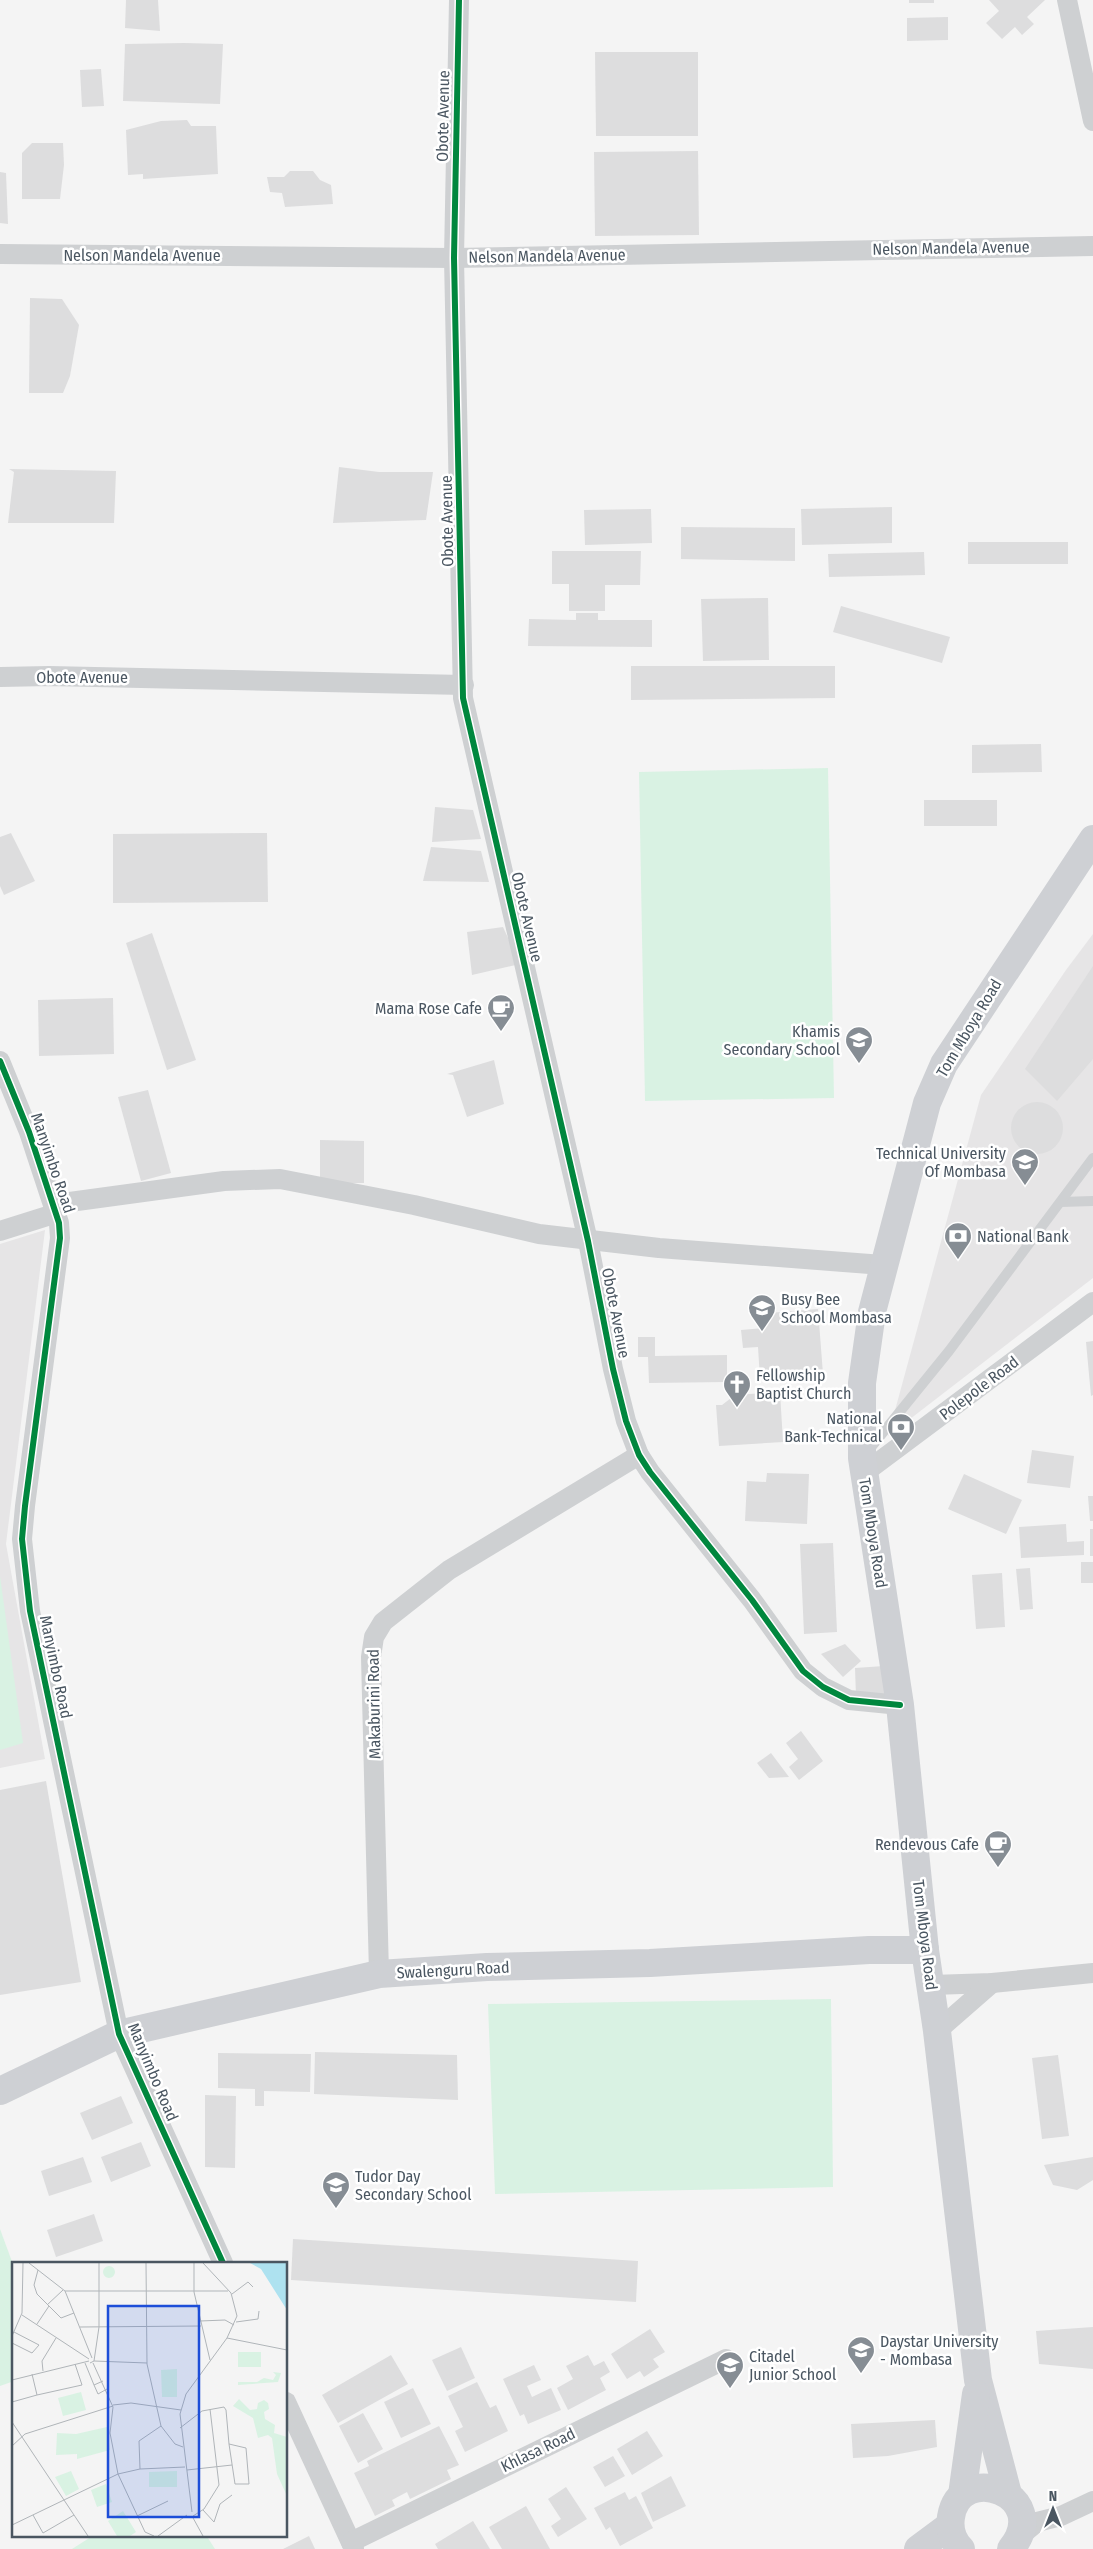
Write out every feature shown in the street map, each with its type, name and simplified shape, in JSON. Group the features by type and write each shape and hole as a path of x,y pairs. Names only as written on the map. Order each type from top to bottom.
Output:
{"main road":[{"name":"Tom Mboya Road","path":"978,2380 932,1985 925,1950 900,1705 863,1466 862,1383 872,1312 926,1103 944,1064 1093,839"},
{"name":"Swalenguru Road","path":"0,2091 119,2034 380,1974 487,1967 660,1962 869,1950 925,1950"},
{"path":"978,2380 1008,2494"},
{"path":"962,2496 978,2380"},
{"path":"918,2549 955,2538 952,2509 962,2496 977,2488 993,2488 1008,2494 1016,2503 1021,2514 1022,2526 1017,2544"}],"street":[{"name":"Obote Avenue","path":"459,0 454,258 463,698 588,1241 613,1370 626,1421 639,1455 682,1513 752,1600 804,1671 823,1687 849,1700 900,1705"},
{"path":"1068,0 1093,121"},
{"name":"Nelson Mandela Avenue","path":"0,254 454,258 1093,246"},
{"name":"Obote Avenue","path":"0,677 58,676 464,685"},
{"name":"Manyimbo Road","path":"0,1061 56,1209 60,1238 22,1539 30,1611 119,2034 223,2262"},
{"path":"0,1231 56,1209 224,1181 280,1179 414,1205 539,1234 588,1241 883,1265"},
{"name":"Polepole Road","path":"863,1466 1093,1302"},
{"name":"Makaburini Road","path":"380,1974 371,1657 374,1637 383,1622 449,1570 639,1455"},
{"path":"932,1985 992,1983 1093,1974"},
{"path":"937,2030 992,1983"},
{"name":"Khlasa Road","path":"352,2545 726,2359"},
{"path":"288,2406 352,2545"},
{"path":"1017,2544 1037,2522 1055,2518 1093,2501"}],"lane":[{"path":"863,1466 1062,1202 1088,1171 1093,1158"},
{"path":"1062,1202 1093,1201"}],"shaded area":[{"name":"Technical University Of Mombasa","path":"1093,934 1093,1278 888,1436 981,1095 1066,970"},
{"path":"45,1230 6,1544 45,1759 0,1768 0,1244"}],"green space":[{"path":"828,768 834,1098 645,1101 639,772"},
{"path":"0,1576 23,1743 0,1750"},
{"path":"831,1999 833,2187 495,2194 488,2004"},
{"path":"0,2229 12,2262 12,2382 0,2386"},
{"path":"92,2536 207,2536 215,2549 72,2549"}],"building":[{"path":"126,0 158,0 160,31 125,28"},
{"path":"909,0 934,0 934,3 909,3"},
{"path":"989,0 1045,0 1027,17 1034,24 1022,35 1015,27 1002,39 986,23 999,11"},
{"path":"948,17 948,40 907,41 907,18"},
{"path":"125,44 223,44 220,104 123,101"},
{"path":"595,52 698,52 698,136 596,136"},
{"path":"101,69 104,106 82,107 80,70"},
{"path":"187,120 191,126 216,126 218,174 143,179 143,174 128,175 126,130 161,121"},
{"path":"32,143 63,143 64,165 60,199 22,199 22,153"},
{"path":"698,151 699,235 595,236 594,152"},
{"path":"290,171 313,171 320,180 331,185 333,204 285,207 282,193 270,192 267,177 284,177"},
{"path":"0,172 6,173 8,224 0,223"},
{"path":"30,298 62,299 79,325 70,376 63,393 29,393"},
{"path":"339,467 379,472 433,472 426,520 333,523"},
{"path":"9,469 116,471 114,523 8,523 14,472"},
{"path":"892,507 892,543 802,545 801,509"},
{"path":"651,509 652,543 585,545 584,510"},
{"path":"681,527 795,528 795,561 681,559"},
{"path":"968,542 1068,542 1068,564 968,564"},
{"path":"552,551 641,551 640,585 605,585 605,611 569,611 569,584 552,584"},
{"path":"924,552 925,575 829,577 828,554"},
{"path":"768,598 769,660 703,661 701,599"},
{"path":"841,606 950,637 942,663 833,632"},
{"path":"576,613 598,613 598,620 652,620 652,647 528,646 529,619 576,620"},
{"path":"631,666 835,666 835,698 631,700"},
{"path":"1041,744 1042,772 972,773 972,745"},
{"path":"924,800 997,800 997,826 924,826"},
{"path":"435,807 473,810 481,839 432,842"},
{"path":"11,833 35,881 4,895 0,886 0,837"},
{"path":"267,833 268,902 113,903 113,834"},
{"path":"431,847 481,851 489,882 423,881"},
{"path":"503,927 520,964 472,975 467,932"},
{"path":"152,933 196,1060 167,1070 126,943"},
{"path":"1093,966 1093,1059 1057,1101 1025,1069"},
{"path":"113,998 114,1054 39,1056 38,1000"},
{"path":"494,1060 504,1104 467,1117 453,1075 447,1074"},
{"path":"148,1090 171,1173 141,1181 118,1097"},
{"path":"1032,1102 1042,1102 1056,1109 1063,1123 1063,1133 1056,1147 1042,1154 1032,1154 1022,1150 1015,1143 1011,1133 1011,1123 1015,1113 1022,1106"},
{"path":"320,1140 364,1141 364,1183 320,1183"},
{"path":"818,1309 823,1374 760,1379 758,1347 743,1348 741,1330 764,1328 768,1313"},
{"path":"638,1337 655,1337 655,1356 727,1355 727,1382 649,1383 648,1357 638,1357"},
{"path":"1093,1341 1093,1395 1091,1396 1086,1342"},
{"path":"780,1392 783,1442 719,1446 716,1405 722,1405 735,1395"},
{"path":"1032,1450 1074,1456 1070,1488 1027,1483"},
{"path":"767,1473 809,1474 807,1524 745,1521 747,1481 766,1482"},
{"path":"964,1474 1022,1500 1006,1534 948,1509"},
{"path":"1088,1496 1093,1496 1093,1521 1090,1521"},
{"path":"1066,1524 1067,1542 1084,1541 1084,1555 1021,1558 1019,1527"},
{"path":"1090,1529 1093,1529 1093,1556 1090,1556"},
{"path":"833,1543 837,1632 804,1634 800,1544"},
{"path":"1081,1562 1093,1562 1093,1583 1081,1583"},
{"path":"1030,1568 1033,1609 1020,1610 1016,1569"},
{"path":"1002,1573 1005,1627 976,1629 972,1575"},
{"path":"845,1644 861,1661 843,1677 821,1654"},
{"path":"884,1666 886,1694 856,1696 855,1668"},
{"path":"801,1731 823,1761 799,1780 789,1767 798,1759 786,1743"},
{"path":"771,1753 789,1777 769,1778 757,1763"},
{"path":"46,1781 81,1982 0,1995 0,1790"},
{"path":"315,2052 457,2055 458,2100 314,2094"},
{"path":"218,2053 311,2054 310,2092 264,2091 264,2106 255,2106 255,2089 218,2088"},
{"path":"1058,2055 1069,2136 1042,2139 1032,2058"},
{"path":"205,2095 236,2096 235,2168 205,2167"},
{"path":"121,2096 133,2123 92,2140 80,2113"},
{"path":"141,2142 151,2166 111,2182 101,2157"},
{"path":"83,2157 92,2182 49,2196 41,2171"},
{"path":"1093,2157 1093,2180 1077,2190 1053,2185 1044,2165"},
{"path":"94,2214 103,2241 56,2257 47,2230"},
{"path":"293,2239 638,2261 636,2302 291,2280"},
{"path":"1093,2327 1093,2369 1039,2364 1036,2331"},
{"path":"650,2329 665,2352 653,2359 659,2367 644,2377 640,2371 627,2379 611,2354"},
{"path":"461,2347 475,2378 447,2391 432,2360"},
{"path":"391,2355 408,2384 338,2423 322,2395"},
{"path":"588,2355 594,2366 604,2361 610,2372 600,2378 606,2390 568,2410 557,2388 573,2379 566,2366"},
{"path":"534,2365 541,2380 527,2386 532,2397 551,2388 561,2410 528,2424 524,2414 520,2416 503,2379"},
{"path":"477,2382 490,2408 496,2405 508,2431 465,2452 455,2431 463,2427 448,2396"},
{"path":"413,2388 431,2424 401,2438 384,2402"},
{"path":"363,2413 383,2449 358,2463 339,2426"},
{"path":"935,2420 937,2447 888,2456 853,2458 851,2424"},
{"path":"439,2426 459,2465 447,2470 451,2479 410,2499 407,2492 392,2500 395,2506 375,2516 354,2473 369,2466 367,2461"},
{"path":"647,2431 663,2456 632,2475 617,2449"},
{"path":"613,2456 625,2476 605,2487 593,2467"},
{"path":"671,2476 686,2506 653,2522 641,2493"},
{"path":"566,2487 587,2519 558,2537 551,2526 561,2519 548,2499"},
{"path":"625,2492 629,2500 636,2496 653,2528 620,2546 610,2527 606,2530 594,2508"},
{"path":"526,2506 550,2549 502,2549 489,2527"},
{"path":"473,2521 490,2549 438,2549 435,2544"},
{"path":"309,2536 315,2549 283,2549"}],"cycle path":[{"path":"459,0 454,258 463,698 588,1241 613,1369 626,1421 639,1455 650,1472 752,1600 803,1671 823,1687 849,1700 900,1705"},
{"path":"0,1061 29,1132 59,1223 60,1238 22,1539 30,1611 119,2034 223,2262"}],"place":[{"name":"Mama Rose Cafe","path":"501,1032"},
{"name":"Khamis Secondary School","path":"859,1064"},
{"name":"Technical University Of Mombasa","path":"1025,1186"},
{"name":"National Bank","path":"958,1260"},
{"name":"Busy Bee School Mombasa","path":"762,1332"},
{"name":"Fellowship Baptist Church","path":"737,1408"},
{"name":"National Bank-Technical","path":"901,1451"},
{"name":"Rendevous Cafe","path":"998,1868"},
{"name":"Tudor Day Secondary School","path":"336,2209"},
{"name":"Daystar University - Mombasa","path":"861,2374"},
{"name":"Citadel Junior School","path":"730,2389"}]}
